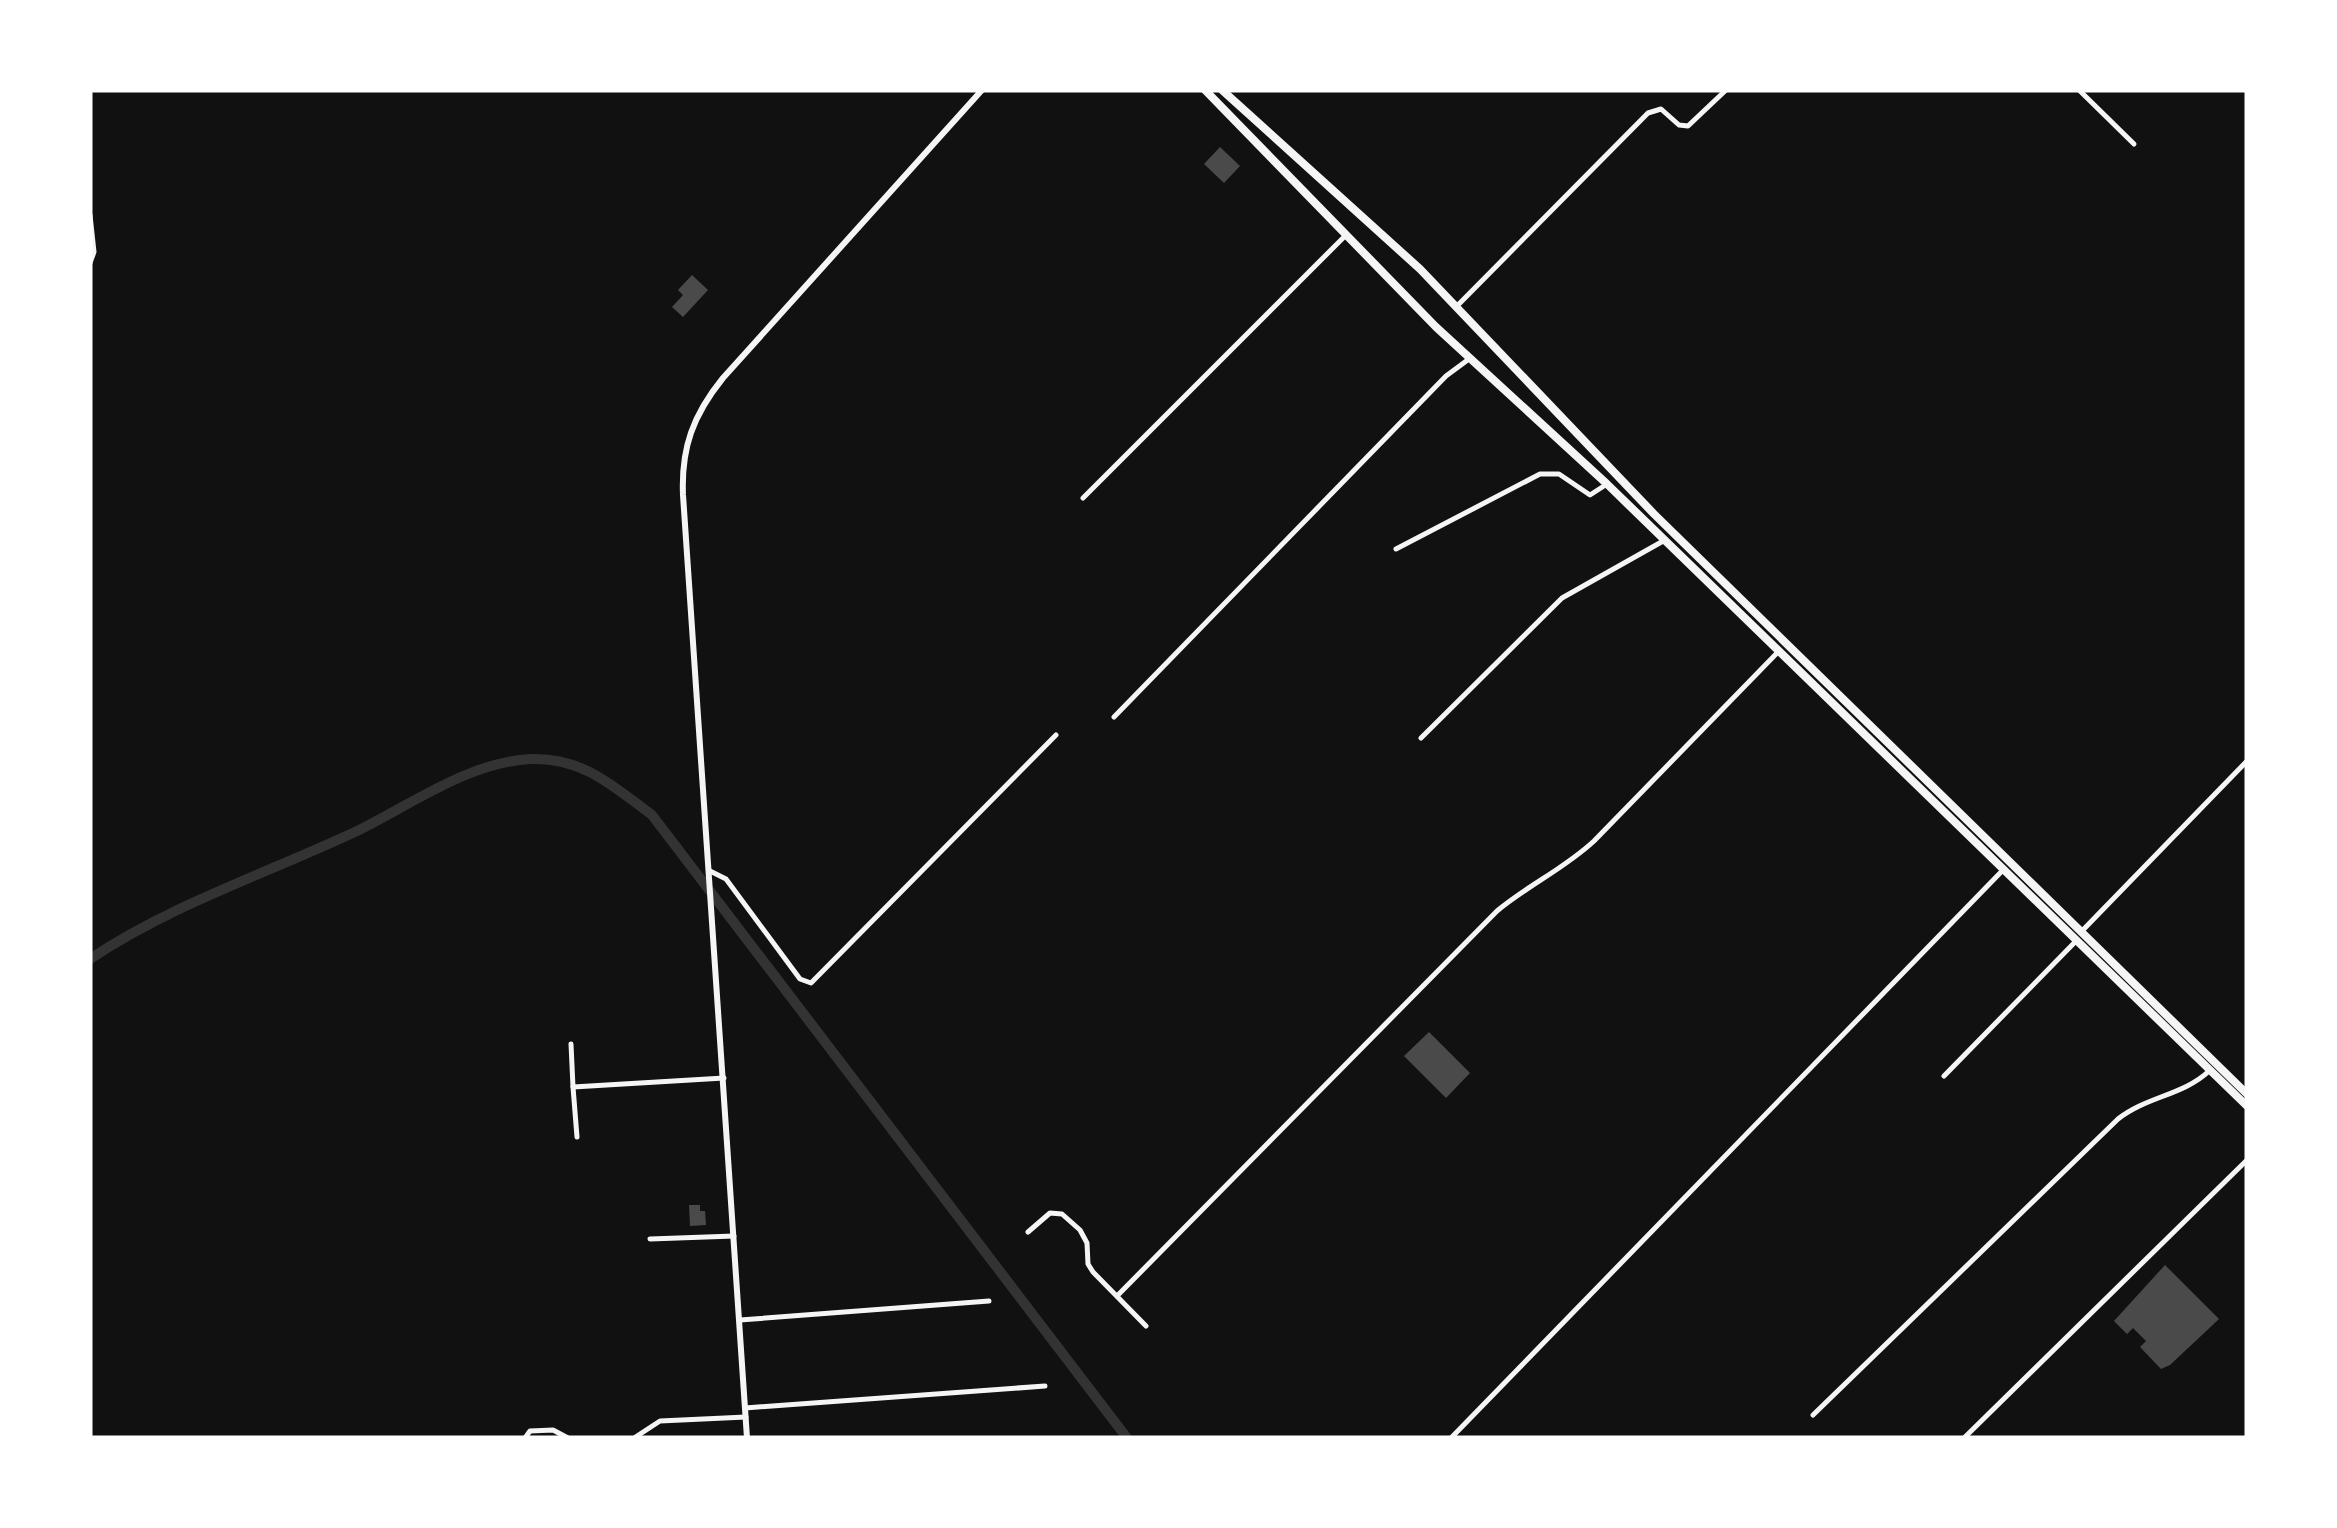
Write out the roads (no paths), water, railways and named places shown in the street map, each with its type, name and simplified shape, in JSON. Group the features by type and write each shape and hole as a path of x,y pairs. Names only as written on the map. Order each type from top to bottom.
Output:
{"main road":[{"path":"1205,90 1344,236 1469,359 1608,484 2003,870 2247,1094"},
{"path":"1222,90 1369,220 1457,306 1654,514 2247,1106"}],"street":[{"path":"748,1438 683,495 688,437 702,406 729,372 982,90"},
{"path":"1457,306 1648,113 1661,109 1679,125 1688,126 1726,90"},
{"path":"2080,90 2134,144"},
{"path":"90,214 94,252 90,264"},
{"path":"1083,498 1344,236"},
{"path":"1114,717 1444,378 1469,359"},
{"path":"1396,549 1540,474 1559,474 1590,495 1608,484"},
{"path":"1421,738 1566,595 1665,540"},
{"path":"1116,1296 1497,911 1513,897 1560,870 1594,842 1779,651"},
{"path":"710,871 726,880 800,980 811,983 1056,735"},
{"path":"1944,1076 2247,761"},
{"path":"1451,1438 2003,870"},
{"path":"571,1044 576,1137"},
{"path":"1814,1415 2118,1119 2140,1104 2197,1081 2209,1071"},
{"path":"573,1087 724,1078"},
{"path":"1964,1438 2247,1160"},
{"path":"1028,1232 1048,1214 1062,1214 1084,1236 1091,1269 1146,1326"},
{"path":"650,1239 734,1236"},
{"path":"740,1320 989,1301"},
{"path":"634,1438 660,1421 1045,1386"},
{"path":"525,1438 530,1431 545,1429 568,1438"}],"waterway":[{"path":"90,959 154,922 357,831 463,776 531,759 582,768 652,815 1127,1438"}]}
